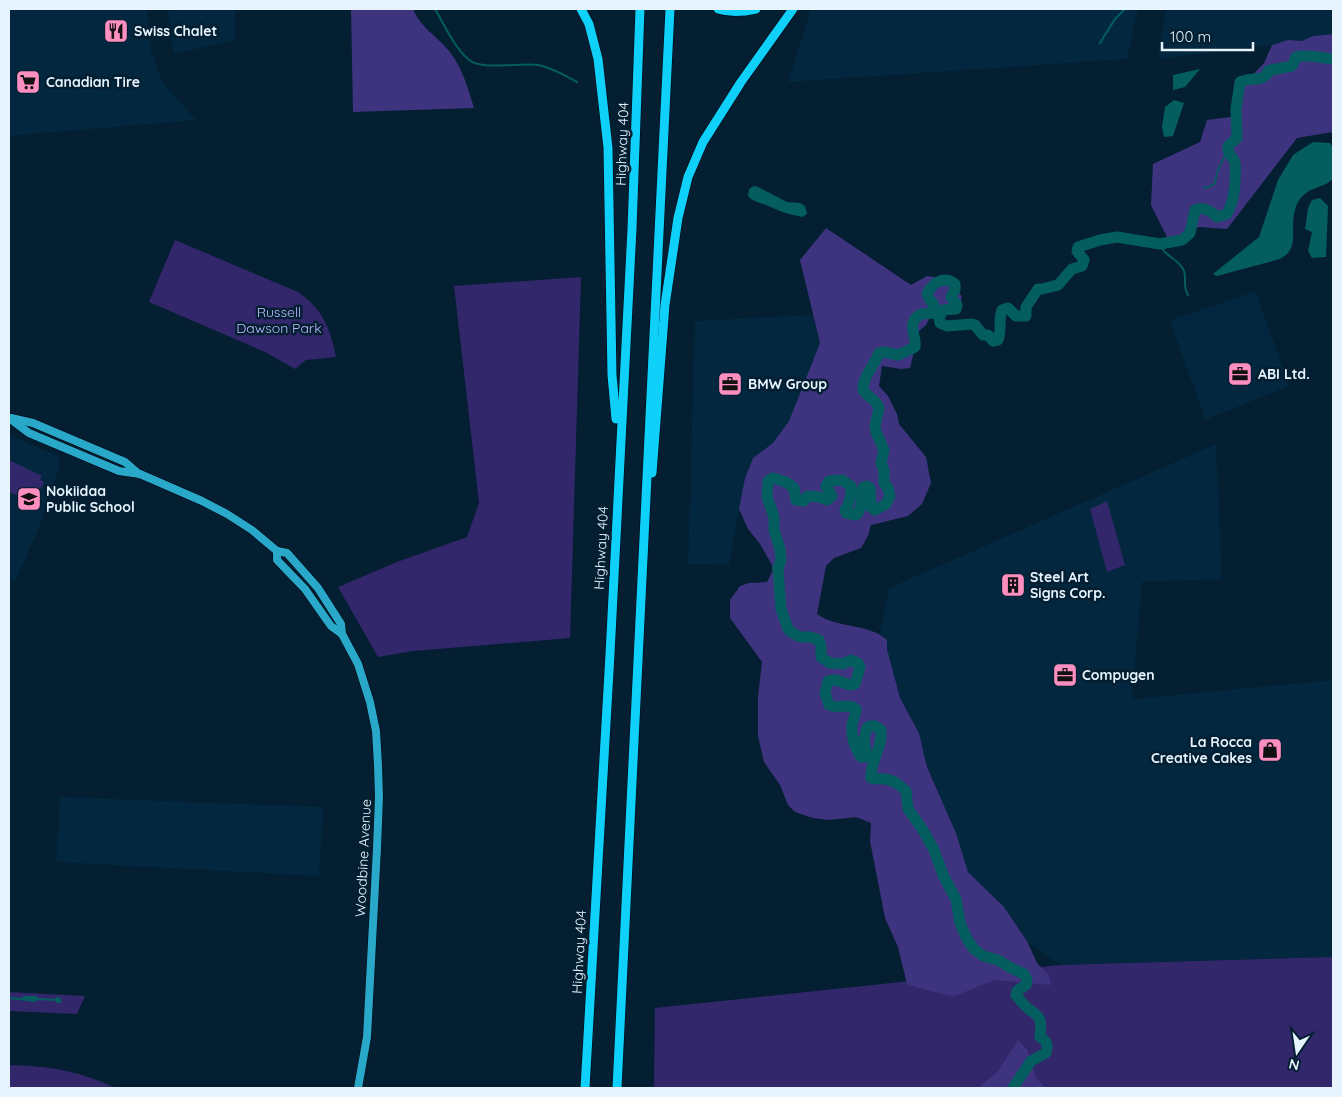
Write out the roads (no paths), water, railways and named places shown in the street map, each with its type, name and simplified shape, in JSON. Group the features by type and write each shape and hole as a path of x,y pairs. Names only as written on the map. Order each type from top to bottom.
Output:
{"highway":[{"path":"581,9 589,24 598,59 608,148 612,375 619,453"},
{"name":"Highway 404","path":"585,1088 603,782 634,169 640,9"},
{"path":"617,1088 670,9"},
{"path":"718,9 745,12 756,9"},
{"path":"642,558 654,461 665,305 678,218 688,177 703,142 741,82 793,9"}],"main road":[{"name":"Woodbine Avenue","path":"140,474 119,471 29,433 9,418 33,423 125,462 140,474 202,501 252,530 277,551 277,560 305,589 331,626 342,634 358,664 370,702 376,731 378,765 378,839 367,1037 358,1088"}],"waterway":[{"path":"435,9 450,36 469,60 492,66 530,64 543,66 577,82"},
{"path":"1100,43 1115,19 1125,9"},
{"path":"1013,1088 1031,1061 1046,1053 1047,1048 1045,1040 1040,1037 1041,1024 1039,1018 1016,995 1017,991 1026,985 1027,980 1024,974 998,960 983,956 974,949 960,923 956,899 944,877 933,848 908,809 906,791 890,780 871,778 872,766 880,743 881,730 875,726 867,728 864,739 865,757 861,757 855,746 852,733 856,709 850,706 829,705 825,693 828,681 835,680 848,685 855,684 860,667 858,663 851,660 843,664 830,663 821,657 819,640 810,637 800,637 788,629 781,609 778,568 781,560 780,549 774,530 774,517 767,497 768,481 773,478 786,482 794,488 796,500 804,501 807,496 827,500 832,496 826,486 829,481 842,480 851,486 851,495 845,510 846,513 856,515 861,505 863,487 867,486 870,488 871,507 875,510 886,504 890,496 888,488 884,483 884,471 881,463 884,450 875,426 879,408 863,390 863,385 879,353 884,352 898,355 915,347 914,321 921,314 935,313 935,307 927,294 935,284 943,280 951,281 955,284 955,290 951,297 957,305 956,309 943,310 939,318 940,323 947,326 975,325 983,335 988,335 993,341 998,340 1002,310 1008,308 1016,316 1026,316 1026,307 1038,289 1058,285 1072,269 1082,266 1084,260 1077,251 1078,247 1117,237 1160,244 1182,240 1190,233 1195,210 1207,210 1217,217 1227,214 1230,208 1234,189 1235,163 1228,146 1237,138 1236,109 1240,82 1262,78 1268,71 1292,66 1296,57 1310,56 1333,59"},
{"path":"1204,188 1214,184 1218,170 1228,151"},
{"path":"1160,244 1165,252 1182,267 1188,295"}],"place":[{"name":"Swiss Chalet","path":"116,31"},
{"name":"Canadian Tire","path":"28,82"},
{"name":"ABI Ltd.","path":"1240,374"},
{"name":"BMW Group","path":"730,384"},
{"name":"Nokiidaa Public School","path":"29,499"},
{"name":"Steel Art Signs Corp.","path":"1013,585"},
{"name":"Compugen","path":"1065,675"},
{"name":"La Rocca Creative Cakes","path":"1270,750"}],"park label":[{"name":"Russell Dawson Park","path":"279,320"}]}
